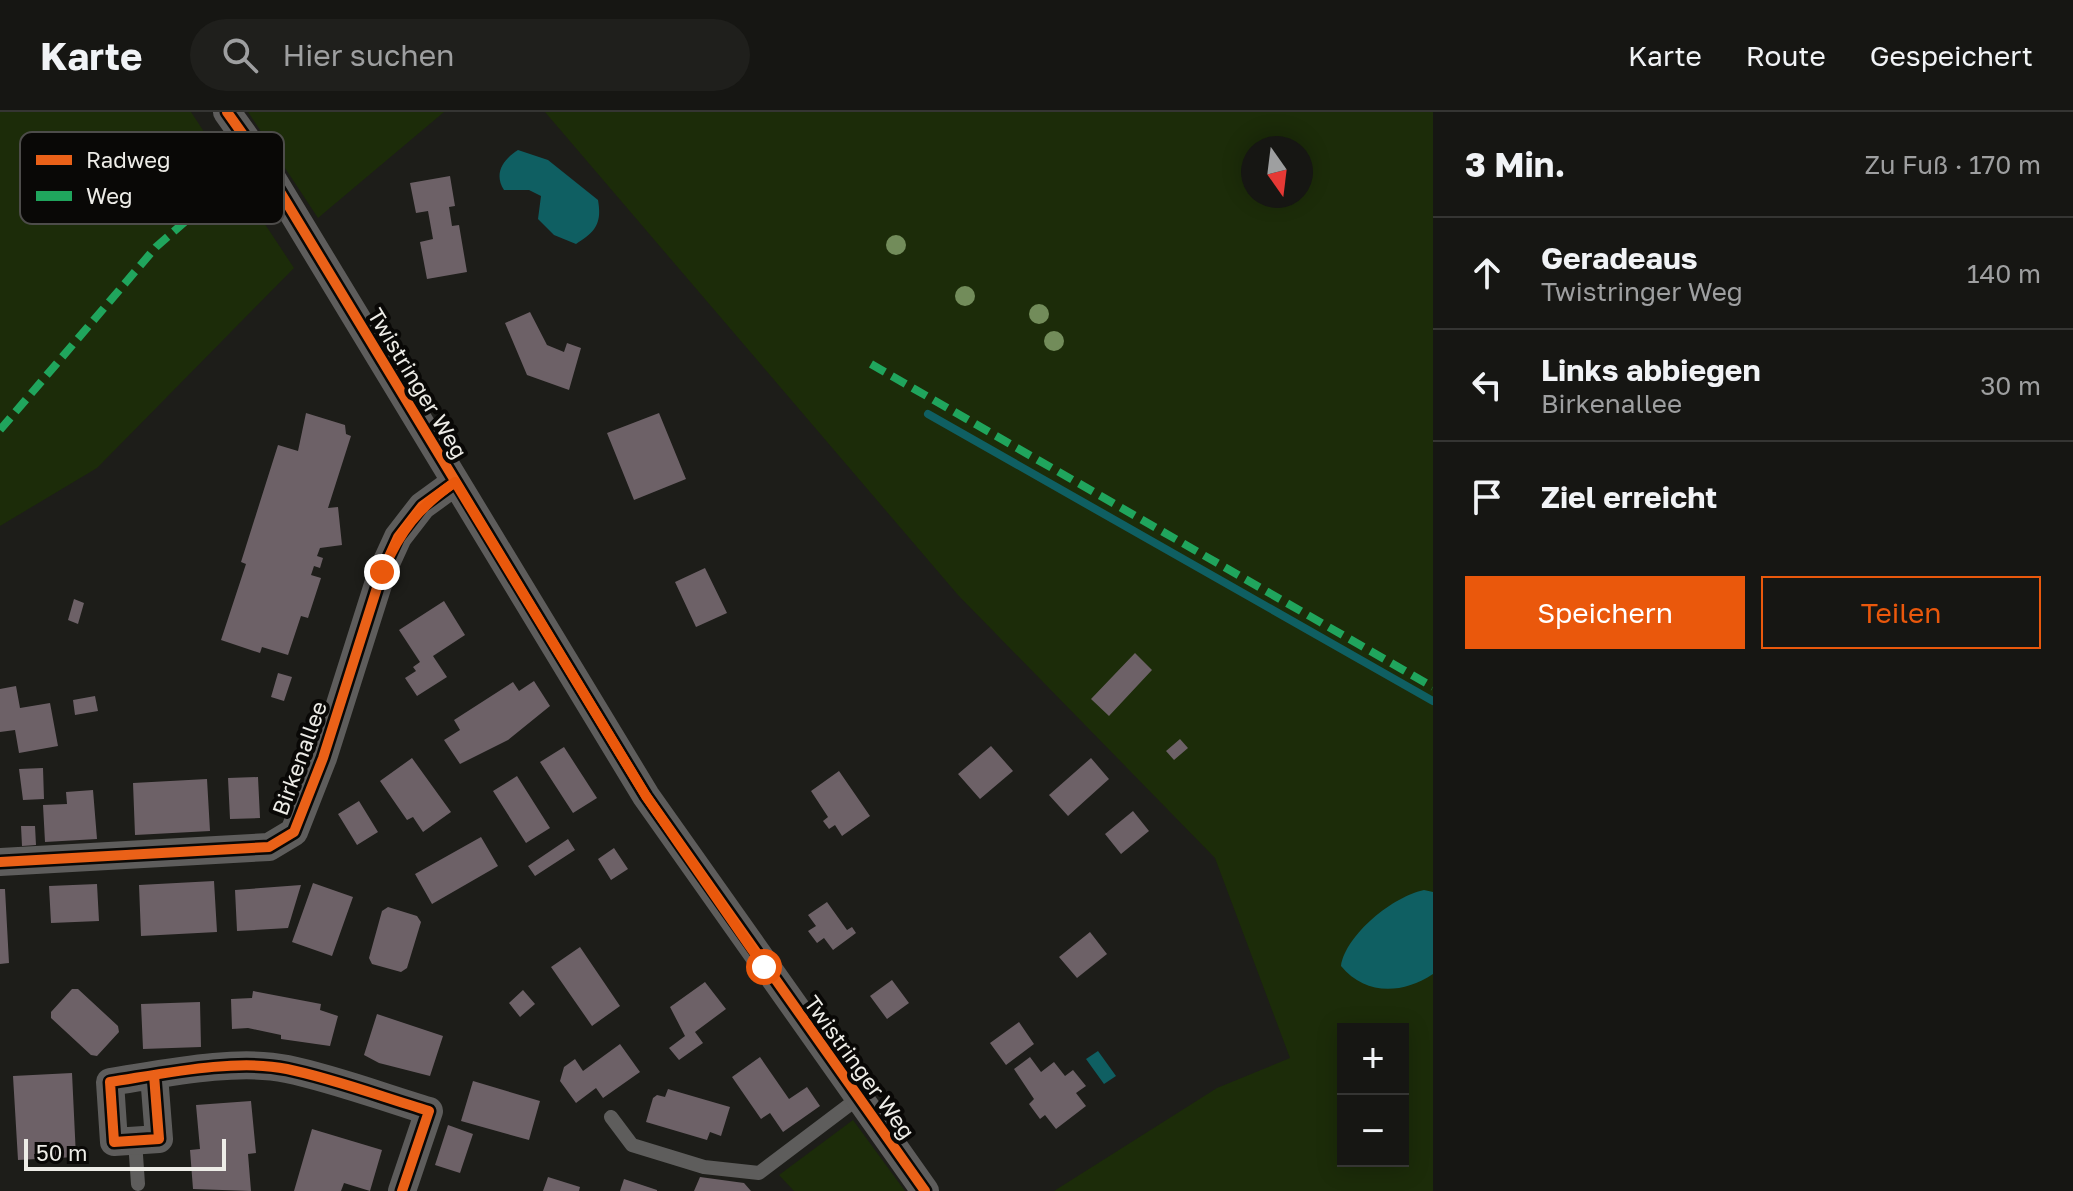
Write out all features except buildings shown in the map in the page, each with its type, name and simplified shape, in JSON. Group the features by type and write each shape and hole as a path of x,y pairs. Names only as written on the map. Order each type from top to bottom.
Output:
{"street":[{"name":"Twistringer Weg","path":"227,112 241,132"},
{"name":"Twistringer Weg","path":"284,198 646,796 857,1099 925,1191"},
{"name":"Birkenallee","path":"0,862 269,847 294,832 323,758 382,572 398,537 422,506 455,482"},
{"path":"154,1075 159,1139 114,1142 110,1082 154,1075 236,1067 285,1068 429,1111 402,1191"}],"lane":[{"path":"611,1117 632,1145 704,1167 759,1173 857,1099"},
{"path":"135,1141 138,1184"}],"green space":[{"path":"0,112 191,112 204,132 20,132 20,224 265,224 294,268 97,468 0,526"},
{"path":"248,112 444,112 318,218 284,167 284,132 261,132"},
{"path":"545,112 1433,112 1433,1191 1054,1191 1217,1088 1290,1058 1215,858 958,595"},
{"path":"853,1120 905,1191 794,1191 779,1175"}],"water":[{"path":"518,150 548,160 598,200 596,226 576,244 554,235 538,219 541,196 529,190 504,190 500,172 508,158"},
{"path":"1424,890 1433,892 1433,974 1408,986 1384,989 1372,987 1351,976 1341,966 1352,941 1362,929 1386,908"},
{"path":"1098,1051 1116,1076 1104,1084 1086,1059"}],"waterway":[{"path":"928,414 1433,701"}],"marked path":[{"path":"0,430 156,247 182,224"},
{"path":"871,364 1433,687"}],"cycle path":[{"path":"227,112 241,132"},
{"path":"284,198 646,796 925,1191"},
{"path":"0,862 269,847 294,832 323,758 382,572 398,537 422,506 455,482"},
{"path":"154,1075 159,1139 114,1142 110,1082 175,1071 199,1068 245,1065 287,1069 429,1111 402,1191"}],"route":[{"path":"382,572 398,537 422,506 455,482 646,796 764,967"}]}
